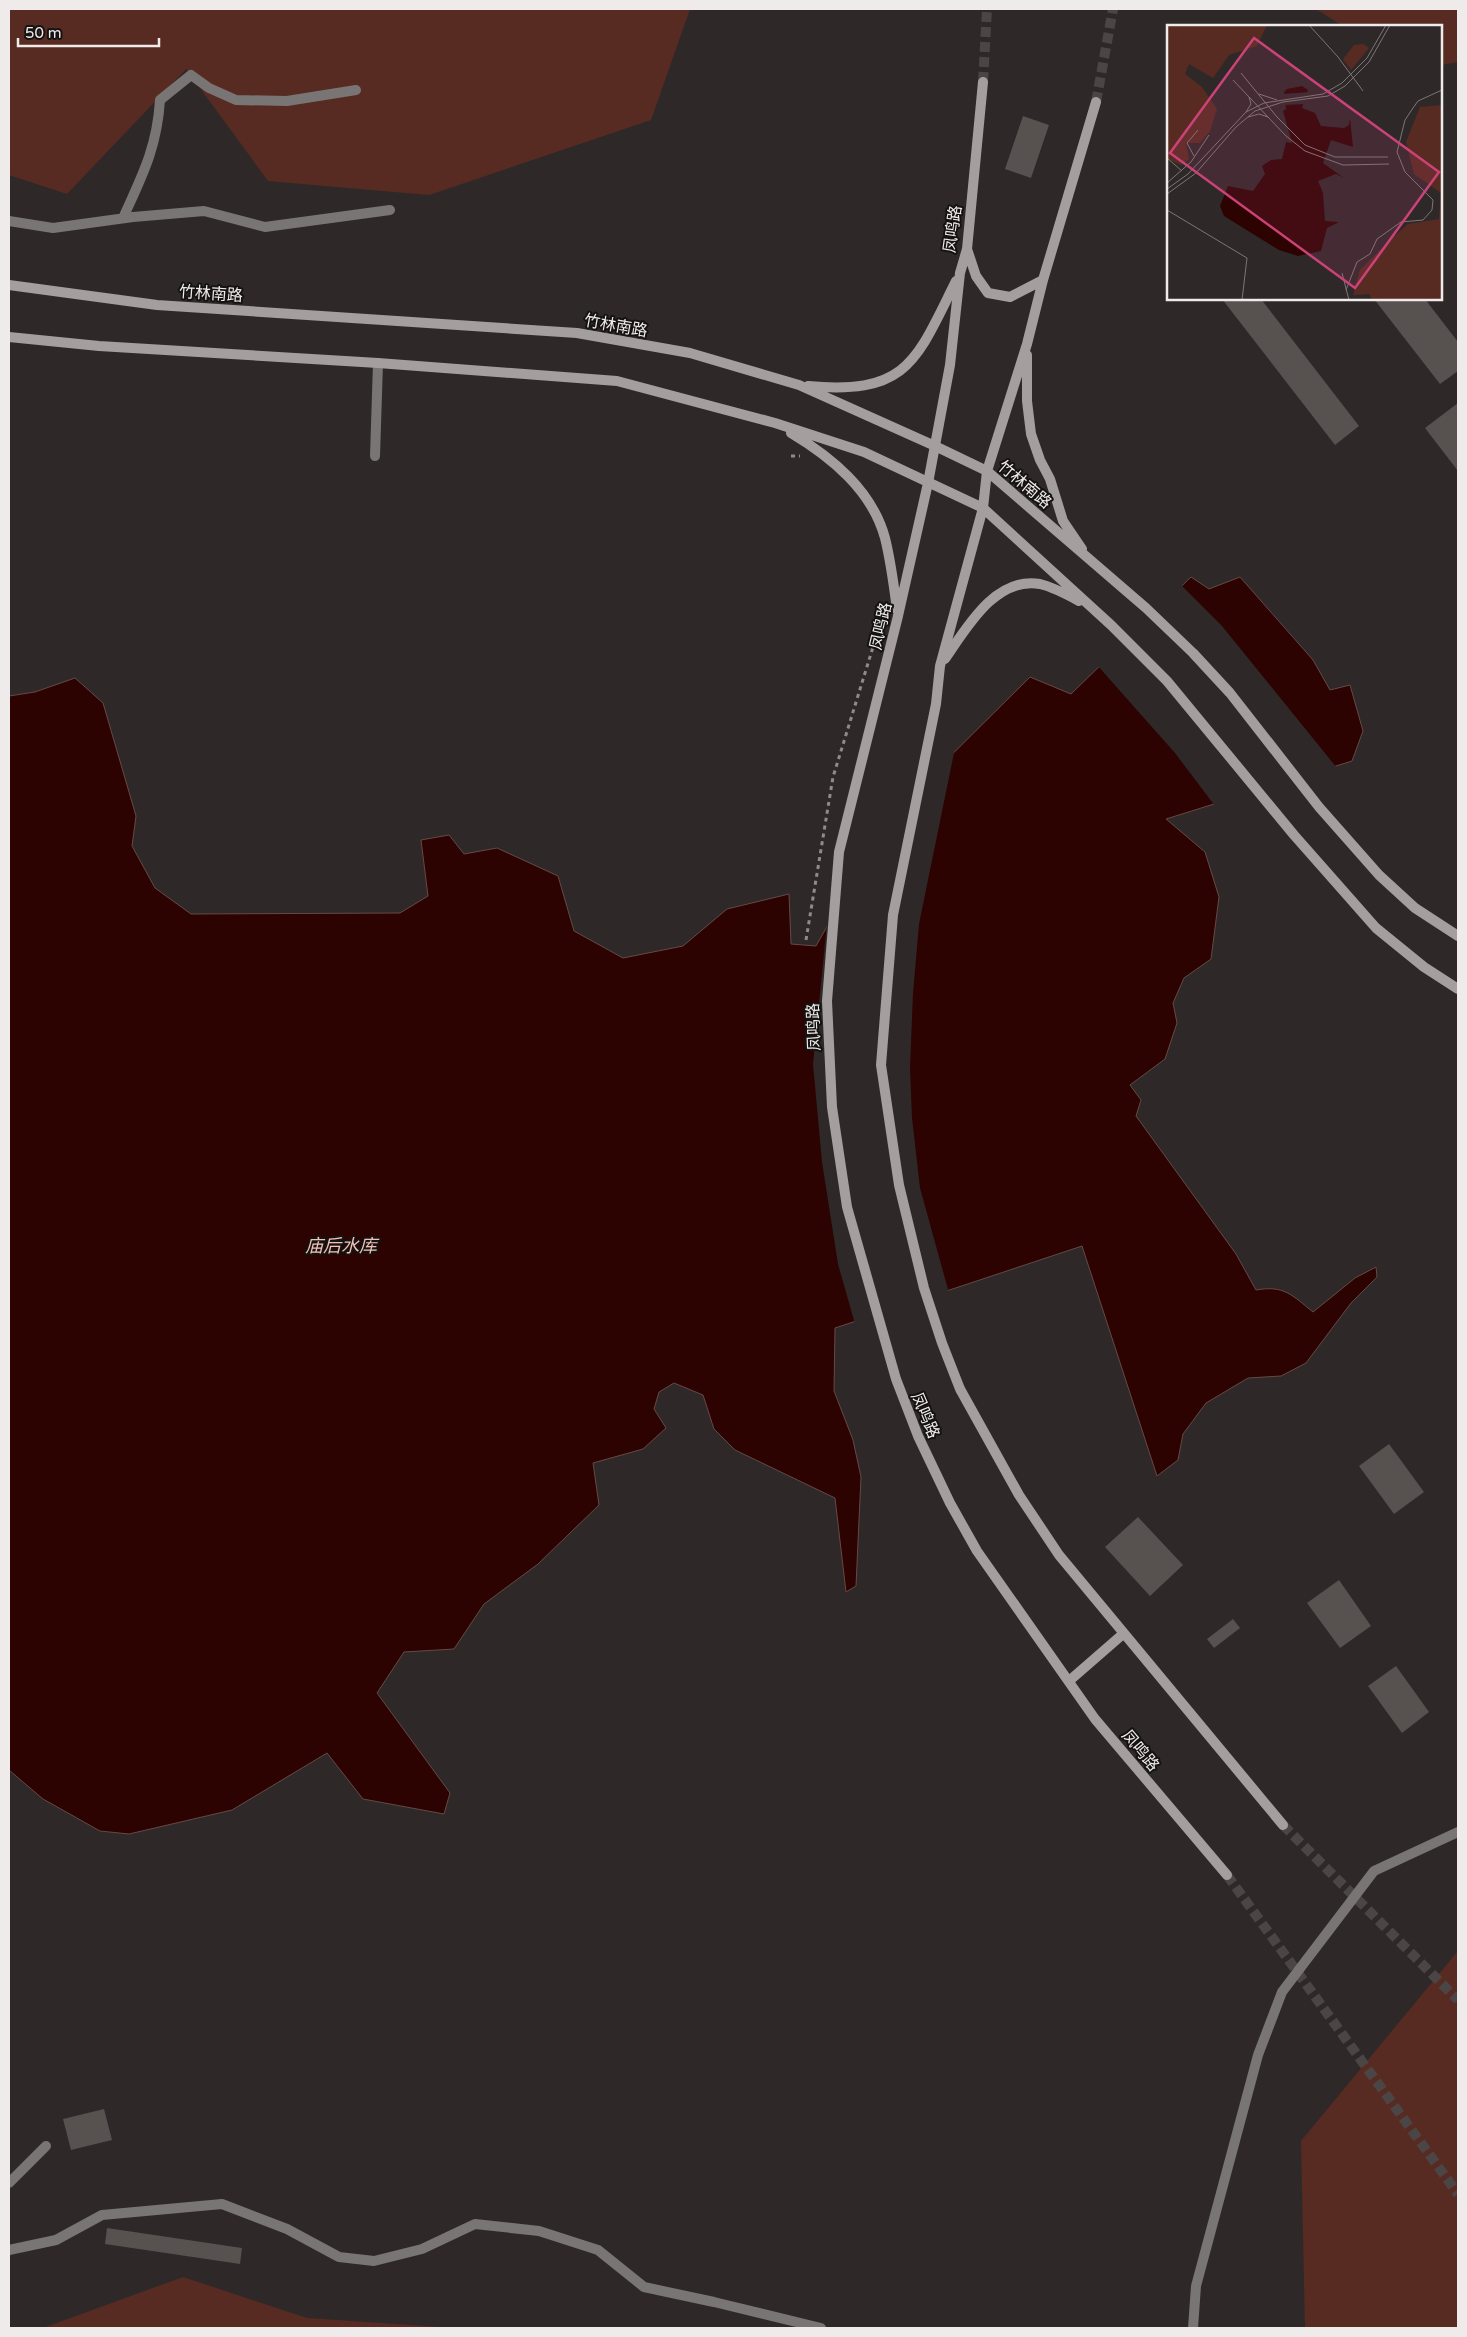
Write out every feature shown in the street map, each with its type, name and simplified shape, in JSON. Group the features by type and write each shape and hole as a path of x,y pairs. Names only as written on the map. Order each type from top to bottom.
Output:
{"main road":[{"name":"凤鸣路","path":"983,82 966,249 960,274 950,365 936,446 898,616 839,852 827,1001 832,1107 847,1207 888,1353 918,1436 950,1503 977,1551 1095,1719 1226,1875"},
{"path":"1096,102 1043,280 1027,344 986,471 983,508 940,666 936,704 892,915 881,1065 900,1185 924,1288 942,1343 960,1389 1019,1495 1059,1556 1283,1825"},
{"path":"966,249 976,276 988,293 1010,297 1043,280"},
{"path":"799,385 840,389 878,384 895,375 912,361 917,354 960,274"},
{"name":"竹林南路","path":"9,285 157,305 577,333 690,353 799,385 936,446 986,471 1146,608 1193,653 1230,693 1319,807 1378,875 1415,908 1457,935"},
{"path":"9,337 99,346 378,363 617,381 775,423 864,452 983,508 1111,625 1167,681 1294,835 1376,928 1424,967 1458,989"},
{"path":"1027,344 1027,401 1031,434 1040,460 1050,479 1063,521 1090,560"},
{"path":"775,423 817,448 846,473 873,509 885,538 898,616"},
{"path":"940,666 978,614 990,600 1002,591 1015,586 1038,584 1060,591 1090,606"},
{"path":"1068,1681 1123,1634"}],"street":[{"path":"123,218 147,165 158,128 160,100 191,75 208,88 236,100 287,102 356,90"},
{"path":"9,221 54,228 123,218 204,210 265,227 390,210"},
{"path":"375,456 378,363"},
{"path":"1193,2328 1196,2286 1258,2056 1282,1992 1374,1871 1458,1832"},
{"path":"9,2183 46,2146"},
{"path":"9,2250 56,2240 102,2215 222,2204 287,2229 339,2257 374,2261 422,2249 475,2224 539,2231 598,2250 644,2287 821,2328"}],"path":[{"path":"790,456 808,455"},
{"path":"806,940 833,777 879,628"}],"shaded area":[{"path":"9,9 690,9 651,120 429,195 268,181 186,69 67,194 9,175"},
{"path":"1316,9 1458,9 1458,62 1442,65 1442,25 1341,25"},
{"path":"1458,1951 1458,2328 1305,2328 1301,2141"},
{"path":"183,2277 307,2318 455,2328 43,2328"}],"water":[{"name":"庙后水库","path":"1191,577 1209,589 1240,577 1313,660 1330,690 1350,685 1363,731 1352,761 1166,819 1205,852 1219,897 1211,959 1184,978 1173,1003 1177,1023 1165,1059 1130,1085 1141,1100 1136,1116 1236,1254 1256,1290 1281,1290 1293,1296 1313,1312 1355,1278 1376,1267 1377,1277 1351,1303 1306,1363 1281,1376 1248,1378 1206,1403 1183,1434 1178,1460 1157,1476 1082,1246 835,1328 834,1391 853,1440 861,1477 856,1586 846,1592 835,1498 735,1450 714,1429 703,1395 674,1383 659,1392 654,1409 666,1428 643,1449 593,1463 599,1505 538,1564 484,1604 454,1649 404,1652 377,1693 450,1793 444,1814 363,1799 327,1753 232,1810 129,1834 100,1831 43,1799 9,1770 9,696 35,692 75,678 103,703 136,816 132,846 155,888 191,914 400,913 428,896 421,840 449,835 464,854 497,848 558,876 574,931 623,958 683,946 727,909 789,894 791,944 816,946 890,816 1030,677 1071,694"}],"pier":[{"path":"1180,584 1222,626 1337,768 1215,806 1175,753 1097,665"},
{"path":"955,748 919,924 913,993 910,1068 912,1118 920,1188 949,1293 855,1324 838,1264 822,1162 813,1064 827,923 888,814"}],"building":[{"path":"1023,116 1049,125 1031,178 1005,169"},
{"path":"1223,300 1262,300 1359,426 1335,445"},
{"path":"1375,300 1426,300 1458,342 1458,371 1440,384"},
{"path":"1458,403 1458,471 1425,428"},
{"path":"1389,1444 1424,1492 1394,1514 1359,1466"},
{"path":"1138,1517 1183,1565 1150,1596 1105,1547"},
{"path":"1339,1580 1371,1626 1340,1648 1307,1603"},
{"path":"1233,1619 1240,1628 1214,1648 1207,1639"},
{"path":"1396,1666 1429,1712 1402,1733 1368,1686"},
{"path":"104,2109 112,2140 71,2150 63,2119"},
{"path":"107,2228 242,2248 240,2264 105,2244"}],"tunnel":[{"path":"983,82 987,9"},
{"path":"1096,102 1113,9"},
{"path":"1283,1825 1458,2000"},
{"path":"1227,1875 1458,2194"}]}
